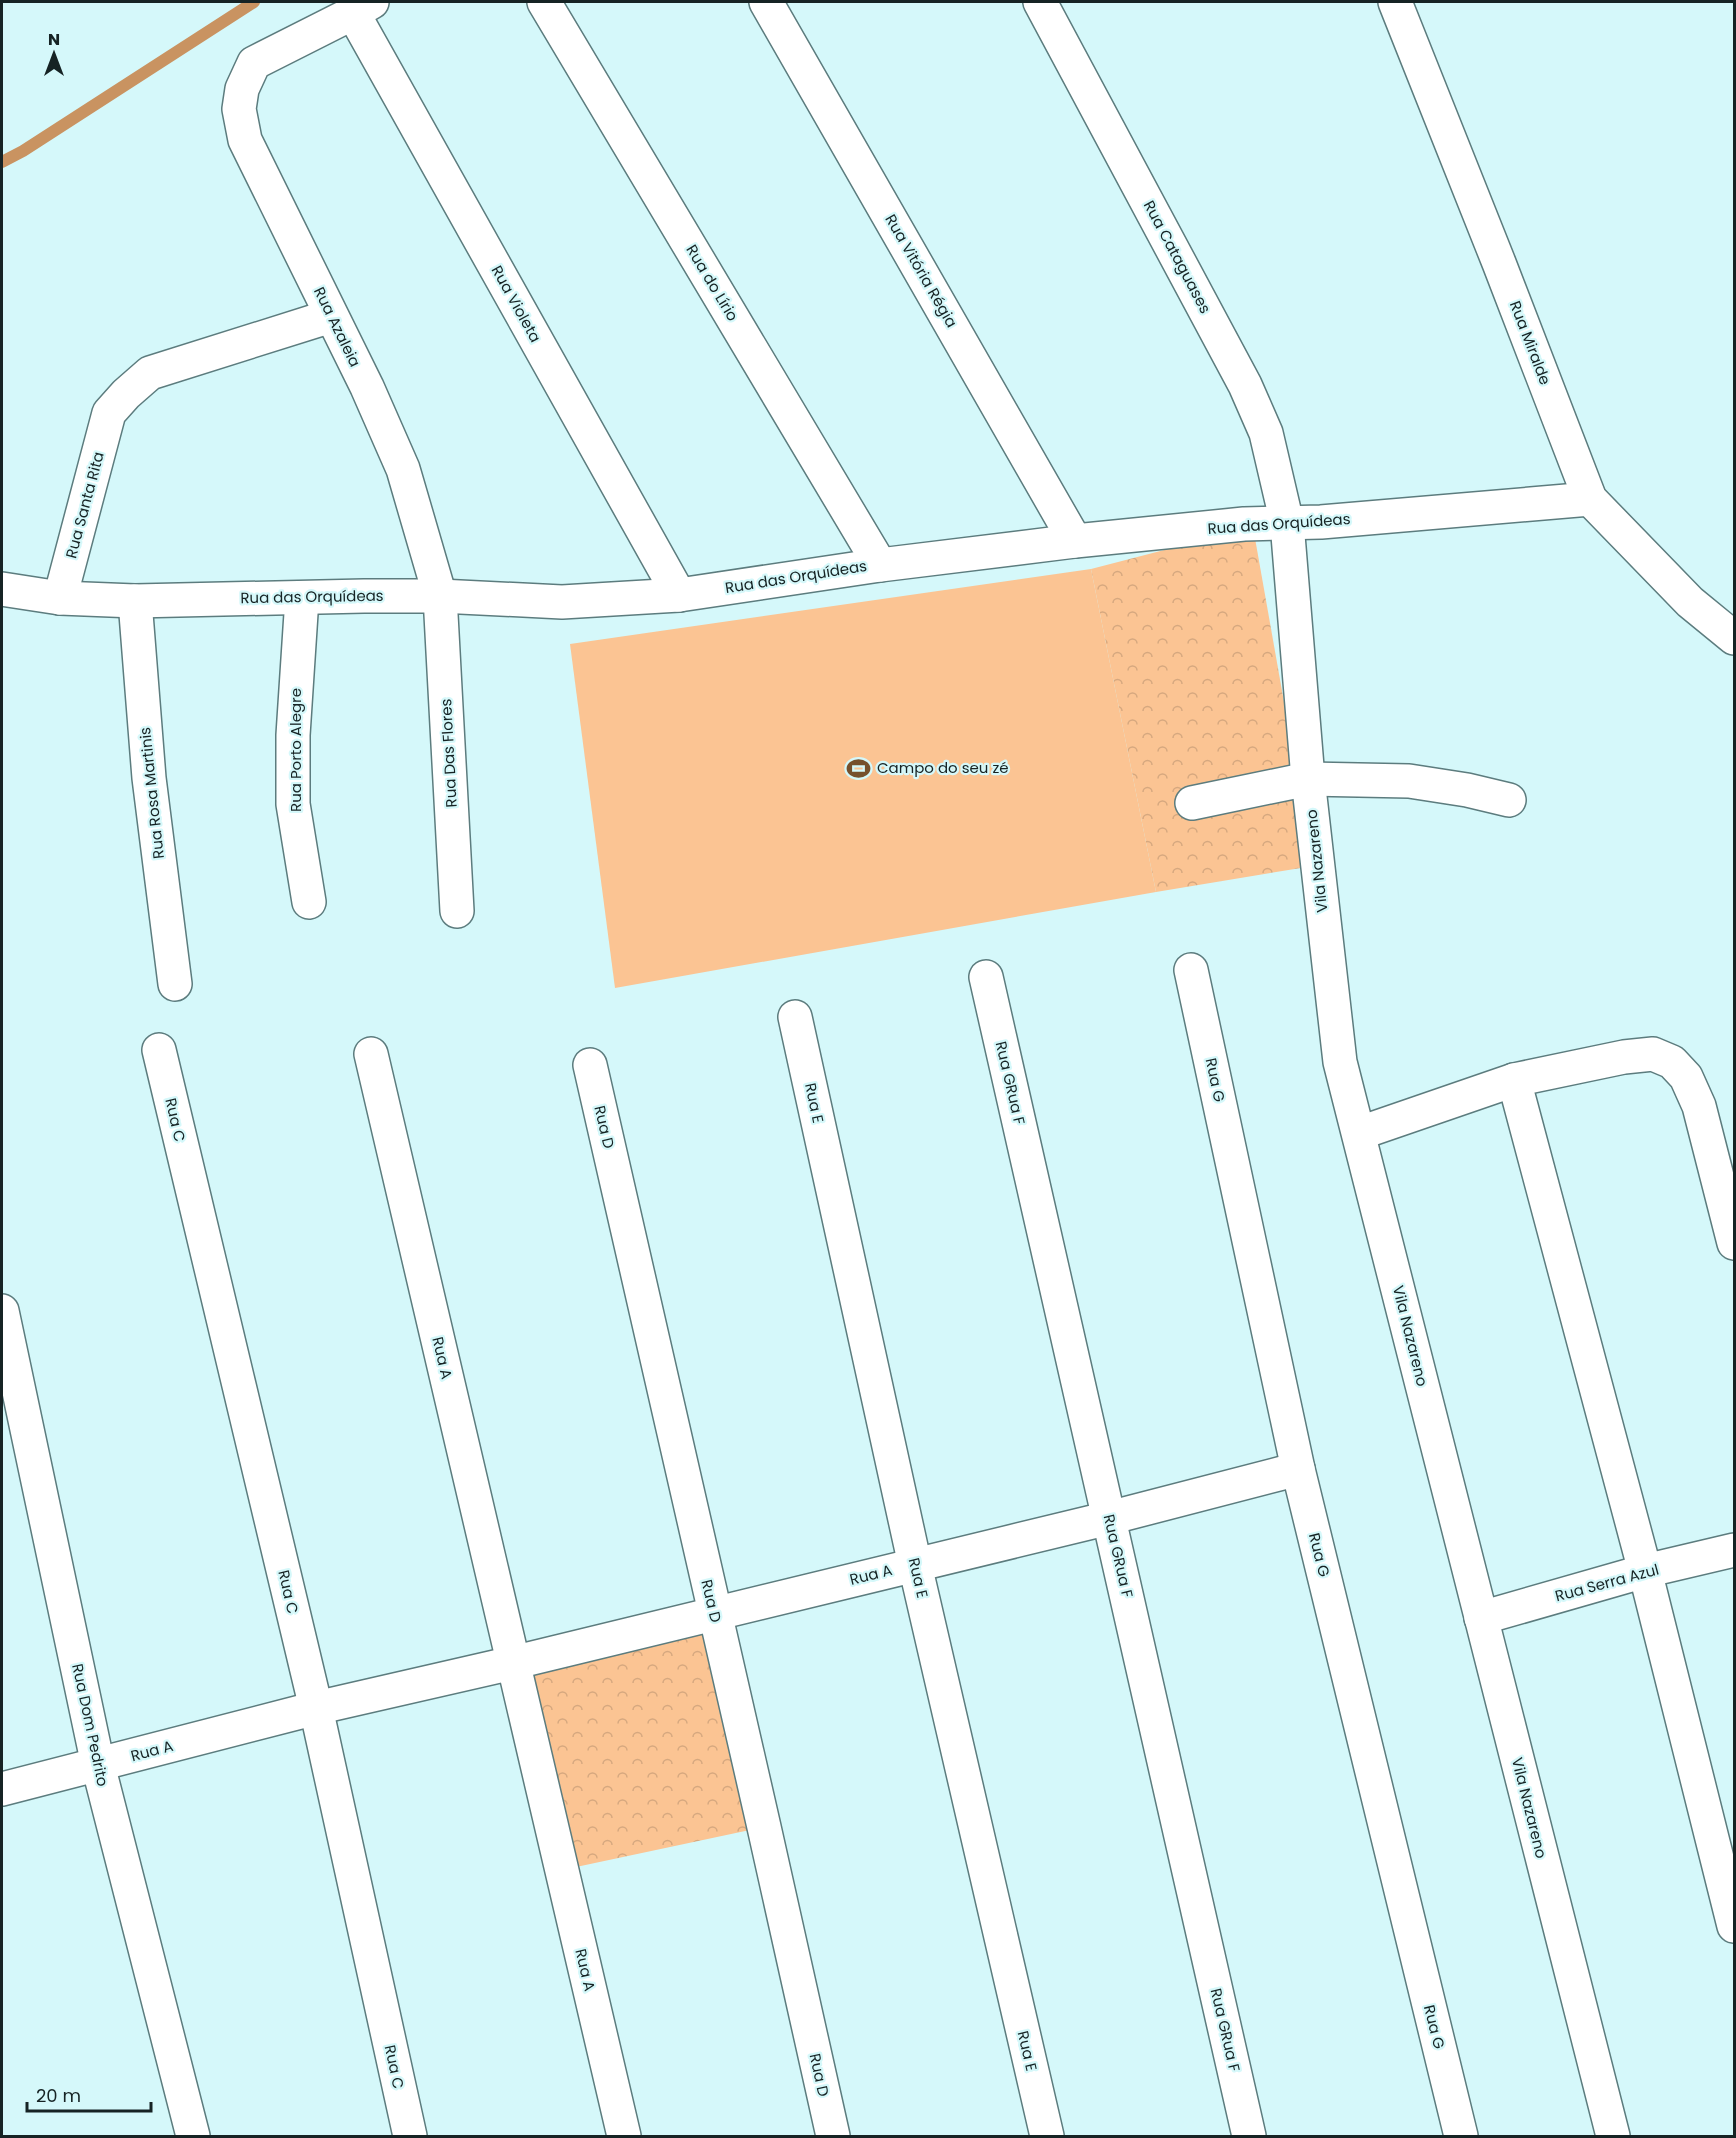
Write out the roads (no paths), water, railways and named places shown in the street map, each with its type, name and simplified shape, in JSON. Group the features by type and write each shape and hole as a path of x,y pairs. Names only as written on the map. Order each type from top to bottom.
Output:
{"street":[{"name":"Rua do Lírio","path":"544,2 880,565"},
{"name":"Rua Vitória Régia","path":"766,2 1075,541"},
{"name":"Rua Cataguases","path":"1040,2 1245,385 1266,433 1287,523"},
{"name":"Rua Miralde","path":"1395,2 1590,499 1690,602 1734,638"},
{"name":"Rua Azaleia","path":"362,7 254,63 242,89 239,109 245,140 367,387 404,469 440,596"},
{"name":"Rua Violeta","path":"362,7 679,595"},
{"name":"Rua Santa Rita","path":"60,598 109,413 126,394 150,373 332,316"},
{"name":"Rua das Orquídeas","path":"2,589 60,598 135,601 440,596 562,602 679,595 880,565 1075,541 1244,524 1321,522 1590,499"},
{"name":"Vila Nazareno","path":"1287,523 1308,779 1340,1062 1613,2136"},
{"name":"Rua Das Flores","path":"440,596 457,910"},
{"name":"Rua Porto Alegre","path":"302,598 293,735 293,804 309,902"},
{"name":"Rua Rosa Martinis","path":"135,601 149,778 175,984"},
{"path":"1192,803 1308,779 1409,781 1467,790 1509,800"},
{"name":"Rua G","path":"1191,970 1298,1469 1461,2136"},
{"name":"Rua GRua F","path":"986,976 1249,2136"},
{"name":"Rua E","path":"795,1017 915,1564 1047,2136"},
{"name":"Rua C","path":"159,1050 316,1708 410,2136"},
{"name":"Rua A","path":"371,1054 624,2136"},
{"path":"1359,1133 1514,1080 1653,1054 1672,1062 1686,1077 1699,1106 1734,1243"},
{"name":"Rua D","path":"590,1065 833,2136"},
{"path":"1514,1080 1645,1571 1734,1926"},
{"name":"Rua Dom Pedrito","path":"2,1311 98,1765 193,2136"},
{"name":"Rua A","path":"2,1789 316,1708 513,1663 1109,1518 1298,1469"},
{"name":"Rua Serra Azul","path":"1481,1618 1645,1571 1734,1550"}],"waterway":[{"path":"2,162 23,151 254,2"}],"place":[{"name":"Campo do seu zé","path":"859,768"}]}
